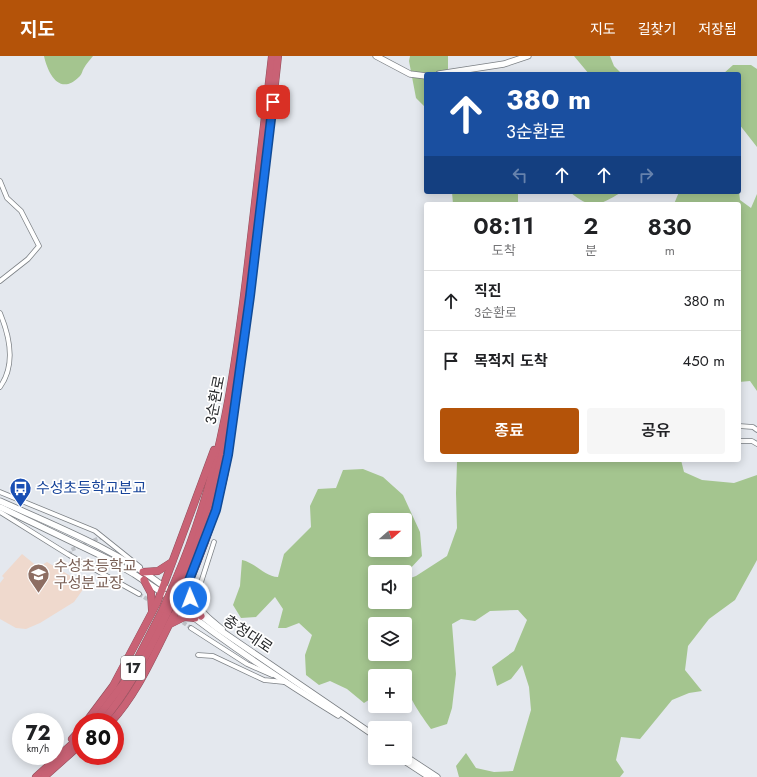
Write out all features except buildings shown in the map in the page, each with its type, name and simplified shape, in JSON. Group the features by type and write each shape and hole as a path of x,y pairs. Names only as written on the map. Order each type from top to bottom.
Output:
{"highway":[{"name":"3순환로","path":"182,582 208,489 230,395 243,310 272,56"},
{"name":"3순환로","path":"109,713 141,667 169,611 182,582 216,483 239,377 278,56"},
{"path":"93,713 113,686 157,603 211,461 230,395"},
{"path":"143,572 158,571 172,562"},
{"path":"144,580 152,597 152,612"},
{"path":"169,611 180,603 185,593 182,582"},
{"path":"170,624 184,617 198,617 182,582"},
{"path":"163,586 185,593"},
{"path":"157,603 169,611"},
{"name":"3순환로","path":"101,713 128,677 146,644 169,611"},
{"path":"117,713 140,682 170,624 169,611"},
{"path":"47,768 72,739"},
{"path":"36,777 72,744"},
{"path":"58,766 72,753"},
{"path":"44,777 72,755"}],"main road":[{"path":"376,56 410,74 424,76"},
{"path":"452,72 504,64 528,56"},
{"name":"충청대로","path":"0,501 64,529 143,572 163,586 180,603 277,677 368,735"},
{"name":"충청대로","path":"0,507 108,559 144,580 163,586"},
{"name":"충청대로","path":"198,617 239,642 368,731"},
{"path":"412,761 437,777"},
{"path":"410,765 428,777"}],"street":[{"path":"0,181 7,198 21,211 39,246 28,259 0,280"},
{"path":"0,313 8,332 10,357 9,370 0,387"},
{"path":"741,426 753,427 757,430"},
{"path":"741,441 752,441 757,444"},
{"path":"0,492 95,531 140,567 143,572"},
{"path":"0,512 69,555 139,594"},
{"path":"214,542 198,590 197,604 215,622 239,642"},
{"path":"191,628 247,664 277,677"},
{"path":"198,655 213,656 264,680 284,682"}],"shaded area":[{"name":"수성초등학교 구성분교장","path":"22,554 38,567 47,562 74,578 75,585 84,588 74,602 40,623 26,629 16,628 0,619 0,583 4,578 2,576"}],"green space":[{"path":"44,56 93,56 85,66 80,76 73,82 61,84 56,81 48,70"},
{"path":"410,56 448,56 448,72 424,72 424,106 416,98 409,61"},
{"path":"574,56 610,56 614,66 620,72 587,72"},
{"path":"733,65 751,65 757,69 757,147 741,127 741,72 725,72"},
{"path":"452,194 518,194 518,202 453,202"},
{"path":"573,194 618,194 603,202 584,202"},
{"path":"678,194 739,194 740,200 751,208 757,194 757,391 750,381 741,382 741,202 675,202"},
{"path":"457,462 682,462 684,472 702,480 734,483 757,475 757,560 735,600 709,619 688,646 685,670 702,691 689,693 672,700 640,739 621,737 616,760 624,772 620,777 459,777 456,766 466,753 476,768 494,772 513,771 531,710 529,687 522,665 511,679 497,686 492,667 514,651 527,620 518,610 490,611 475,621 461,619 452,624 456,674 452,708 447,724 431,729 418,711 412,699 412,669 368,669 368,700 364,703 347,689 330,681 319,685 306,675 305,655 312,635 299,623 286,628 278,628 283,609 275,597 256,617 241,618 233,605 240,586 242,560 252,564 269,575 278,577 284,554 311,527 310,506 318,489 336,488 343,470 363,469 383,477 403,495 411,513 368,513 368,557 412,557 412,515 420,532 422,556 412,567 412,565 368,565 368,609 412,609 412,577 447,556 457,528"}],"tunnel":[{"path":"69,555 71,550 102,537"},
{"path":"139,594 152,602"},
{"path":"178,619 191,628"}],"place":[{"name":"수성초등학교분교","path":"20,508"},
{"name":"수성초등학교 구성분교장","path":"39,594"}],"route":[{"path":"190,598 188,583 216,510 225,473 250,296 273,102"}]}
